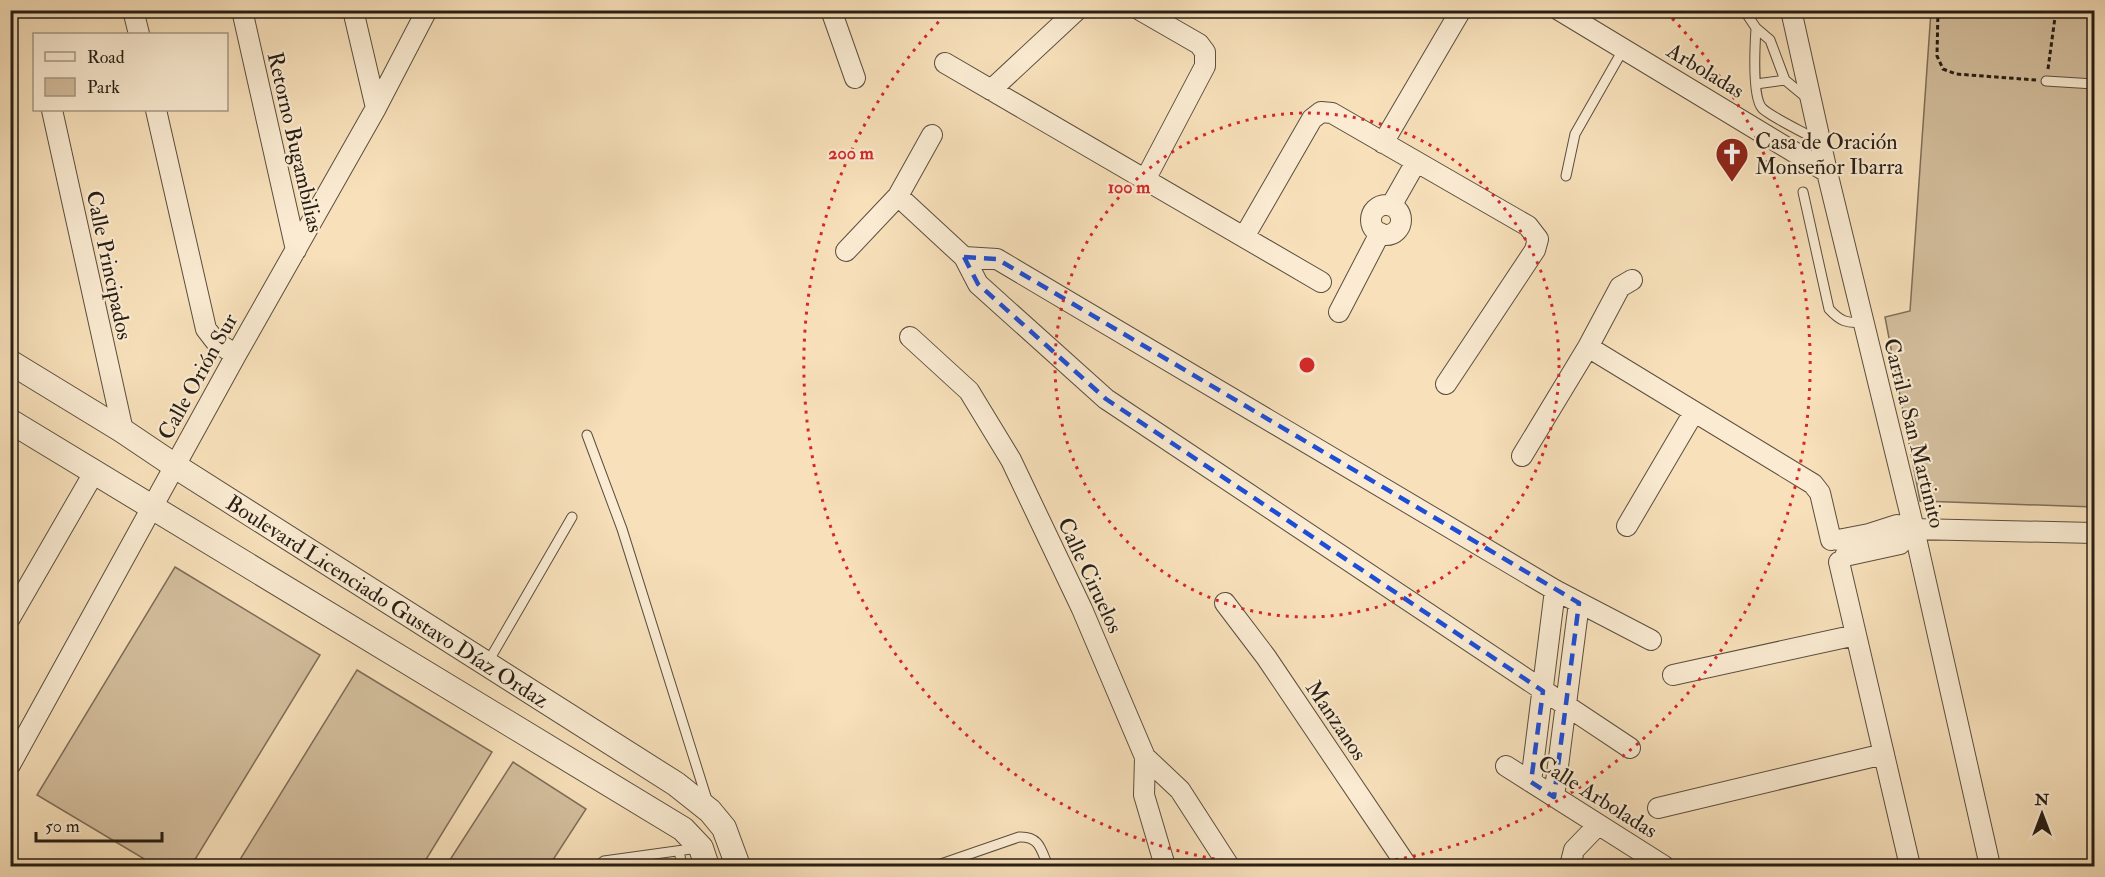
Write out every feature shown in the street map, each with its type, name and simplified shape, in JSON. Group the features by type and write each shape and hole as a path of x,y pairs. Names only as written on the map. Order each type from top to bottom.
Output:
{"street":[{"path":"134,10 139,33"},
{"name":"Retorno Bugambilias","path":"242,10 296,250"},
{"path":"353,10 376,108"},
{"name":"Calle Orión Sur","path":"10,765 236,355 376,108 427,10"},
{"path":"831,10 855,78"},
{"path":"991,90 1077,10"},
{"path":"1140,10 1199,44 1205,52 1205,66 1145,180"},
{"path":"1383,143 1461,10"},
{"name":"Arboladas","path":"1559,10 1827,172"},
{"name":"Carril a San Martinito","path":"1791,10 1827,172 1914,529 1990,867"},
{"path":"945,63 1321,282"},
{"name":"Calle Principados","path":"52,111 123,431"},
{"path":"156,111 206,329 216,342 236,355"},
{"path":"1244,237 1312,119 1321,112 1332,113 1528,226 1538,239 1535,250 1446,384"},
{"path":"846,251 898,196 932,135"},
{"path":"1339,312 1380,233 1389,235 1398,230 1401,221 1399,212 1391,206 1416,162"},
{"path":"898,196 964,257 978,284 1106,399 1630,748"},
{"path":"964,257 997,259 1554,590 1651,640"},
{"path":"1522,456 1588,347 1620,287 1632,280"},
{"name":"Calle Ciruelos","path":"910,337 969,391 1011,460 1082,609 1145,757 1144,795 1165,867"},
{"path":"1588,347 1813,484 1820,493 1838,550 1910,867"},
{"name":"Boulevard Licenciado Gustavo Díaz Ordaz","path":"10,362 123,431 676,784 710,811 724,828 738,867"},
{"path":"1627,526 1694,412"},
{"name":"Boulevard Licenciado Gustavo Díaz Ordaz","path":"10,421 683,829 696,855"},
{"path":"10,618 94,471"},
{"path":"1838,550 1869,534 1897,525 1914,529 2094,532"},
{"path":"1531,782 1554,590"},
{"name":"Manzanos","path":"1225,603 1266,657 1407,867"},
{"path":"1554,797 1579,603"},
{"path":"1673,675 1856,635"},
{"path":"442,682 462,648"},
{"path":"1658,808 1884,754"},
{"path":"1145,757 1180,790 1229,867"},
{"name":"Calle Arboladas","path":"1506,766 1664,867"},
{"path":"1570,867 1574,850 1603,828"},
{"path":"1576,867 1603,828"}],"lane":[{"path":"1740,10 1746,13 1756,28 1770,40 1785,80 1812,103"},
{"path":"1756,28 1754,50 1756,98 1762,109 1821,141"},
{"path":"1566,176 1575,134 1624,48"},
{"path":"1756,84 1785,80"},
{"path":"2046,81 2094,84"},
{"path":"1803,192 1829,309 1836,317 1849,324 1863,322"},
{"path":"587,435 622,529 710,811"},
{"path":"487,664 572,517"},
{"path":"935,867 1019,837 1028,837 1035,840 1040,847 1048,867"},
{"path":"597,867 604,861 696,855"},
{"path":"682,867 696,855"}],"path":[{"path":"1938,10 1937,56 1943,69 1956,74 2046,81 2056,10"}],"highlighted area":[{"path":"964,257 997,259 1579,603 1554,797 1531,782 1543,691 1106,399 978,284"}],"green space":[{"path":"1931,11 2094,11 2094,507 1920,501 1885,317 1910,311"},
{"path":"175,567 320,655 191,866 156,866 37,795"},
{"path":"357,670 492,752 422,866 236,866"},
{"path":"513,762 586,809 549,866 446,866"}],"place":[{"name":"Casa de Oración Monseñor Ibarra","path":"1732,183"}]}
